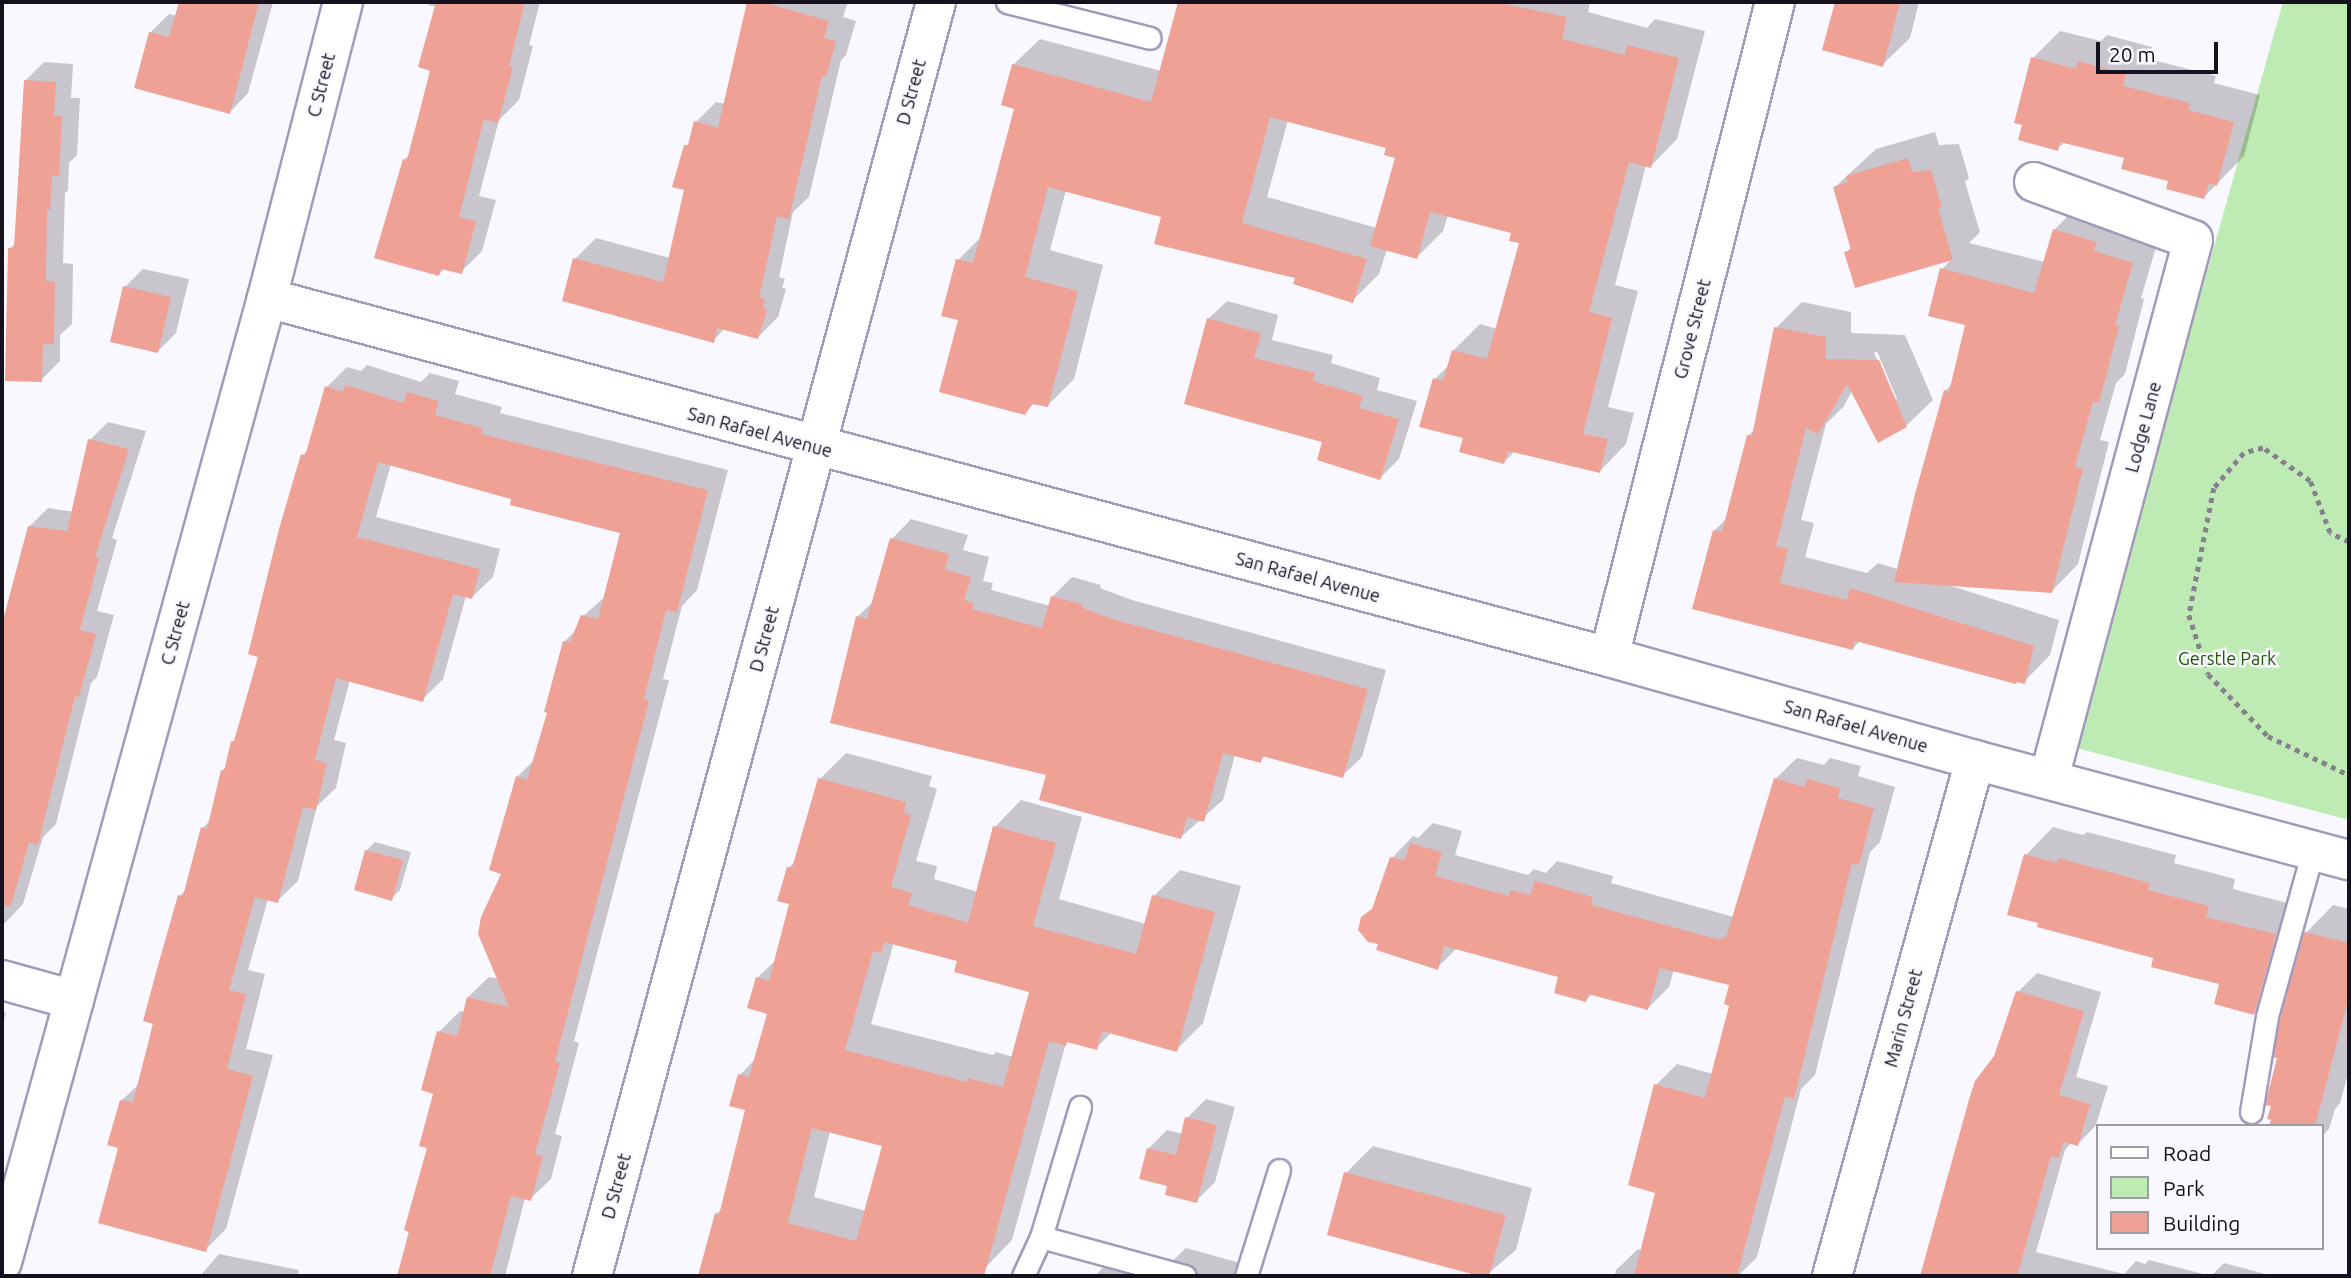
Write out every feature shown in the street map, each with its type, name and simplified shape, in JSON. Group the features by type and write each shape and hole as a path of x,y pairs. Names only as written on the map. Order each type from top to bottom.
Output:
{"street":[{"name":"C Street","path":"2,1262 267,298 343,2"},
{"name":"D Street","path":"592,1276 936,2"},
{"name":"Grove Street","path":"1609,657 1775,2"},
{"name":"Lodge Lane","path":"2034,182 2193,240 2049,778"},
{"name":"San Rafael Avenue","path":"267,298 1609,657 1975,760 2349,860"},
{"name":"Marin Street","path":"1832,1276 1975,760"},
{"path":"2,980 74,1000"}],"lane":[{"path":"1007,2 1150,38"},
{"path":"2251,1112 2267,1016 2313,850"},
{"path":"1023,1276 1041,1237 1080,1107"},
{"path":"1246,1276 1279,1170"},
{"path":"1041,1237 1185,1276"}],"path":[{"path":"2349,542 2330,533 2310,481 2263,448 2244,453 2214,488 2189,615 2208,674 2268,736 2349,775"}],"green space":[{"name":"Gerstle Park","path":"2283,2 2349,2 2349,820 2073,747"}],"building":[{"path":"179,2 259,2 230,114 134,88 149,32 169,37"},
{"path":"436,2 525,2 509,66 513,67 498,123 484,119 459,217 476,221 462,274 441,269 439,276 374,258 403,159 407,160 430,71 418,67"},
{"path":"747,2 762,2 829,21 824,38 836,41 826,77 822,76 789,219 777,216 759,298 765,299 763,308 767,310 758,339 717,328 714,343 562,301 573,258 663,282 684,190 672,187 684,145 688,145 694,121 718,128"},
{"path":"1178,2 1495,2 1567,17 1562,39 1625,55 1627,45 1679,58 1651,168 1629,162 1589,312 1612,318 1583,434 1608,439 1600,473 1508,451 1504,464 1459,452 1463,438 1419,427 1433,378 1443,381 1452,350 1487,359 1519,243 1509,241 1511,233 1430,212 1417,259 1370,246 1395,158 1384,155 1386,148 1270,117 1242,223 1367,259 1353,303 1293,284 1295,278 1154,244 1161,217 1048,187 1025,277 1078,291 1048,407 1032,404 1025,415 939,392 958,320 941,316 956,259 973,263 1014,109 1001,105 1012,64 1151,102"},
{"path":"1835,2 1900,2 1883,67 1822,50"},
{"path":"2031,57 2076,69 2078,61 2126,74 2123,86 2190,103 2188,110 2234,122 2217,186 2209,183 2204,199 2166,189 2168,181 2121,169 2124,158 2060,142 2058,151 2018,140 2022,125 2014,123"},
{"path":"24,80 56,82 54,116 62,116 59,176 52,175 50,210 47,210 46,281 55,282 54,344 43,344 42,382 5,381 8,248 14,248"},
{"path":"1908,158 1912,172 1931,170 1942,207 1938,208 1953,260 1855,288 1844,252 1851,250 1833,187 1848,182 1846,176"},
{"path":"2053,229 2097,242 2094,251 2133,263 2115,325 2119,326 2099,403 2093,401 2075,467 2083,468 2052,593 1894,582 1915,494 1944,390 1949,392 1965,325 1928,316 1940,268 2034,293"},
{"path":"123,286 171,297 158,353 110,342"},
{"path":"1207,318 1261,333 1254,358 1315,373 1313,381 1363,396 1359,408 1399,419 1380,480 1317,460 1322,442 1184,404"},
{"path":"1774,327 1826,337 1826,359 1879,360 1907,427 1878,443 1847,384 1818,434 1806,428 1776,546 1788,549 1780,583 1847,600 1850,588 2034,646 2025,684 2016,684 1855,641 1853,650 1692,609 1713,530 1722,532 1747,435 1752,436"},
{"path":"345,385 404,403 407,392 439,401 435,415 482,428 481,434 708,490 677,612 666,610 644,699 649,701 555,1062 560,1063 535,1154 543,1156 531,1201 511,1196 490,1276 397,1276 409,1232 404,1230 427,1148 419,1146 433,1094 421,1090 437,1031 457,1036 467,997 509,1007 478,934 481,917 501,874 489,870 516,776 527,780 547,713 544,712 563,641 570,642 581,615 598,619 620,533 510,505 511,499 378,462 357,537 480,569 472,599 453,594 423,702 336,678 315,760 327,763 316,810 303,807 278,903 255,897 229,990 246,994 227,1069 253,1076 206,1252 98,1223 118,1148 107,1145 120,1100 133,1102 153,1024 143,1021 157,969 178,895 183,896 201,827 207,829 221,770 224,771 231,741 234,741 258,657 248,654 301,454 305,456 325,386 343,392"},
{"path":"88,439 129,449 95,557 99,558 80,630 96,634 79,697 75,696 38,845 29,842 11,906 2,904 2,624 28,526 67,531"},
{"path":"890,538 949,554 945,570 971,577 964,600 974,603 972,609 1042,628 1051,596 1082,604 1081,607 1112,619 1368,689 1343,778 1262,756 1261,763 1223,753 1204,822 1187,817 1181,839 1039,800 1046,775 830,723 856,616 867,619"},
{"path":"818,778 906,802 904,813 911,815 891,887 912,893 908,905 968,923 993,826 1056,843 1033,926 1136,954 1152,895 1215,912 1177,1052 1102,1031 1097,1050 1067,1042 1066,1046 1049,1041 984,1276 698,1276 715,1213 719,1215 745,1110 729,1106 738,1074 749,1077 767,1014 747,1008 756,977 769,981 789,904 777,901 787,867 792,868","holes":["884,942 957,961 954,972 1029,992 1003,1087 968,1078 967,1082 845,1050 873,951 881,953","812,1128 882,1146 856,1241 788,1223"]},
{"path":"1774,778 1805,787 1807,779 1840,788 1838,798 1874,808 1859,865 1852,863 1794,1099 1785,1096 1737,1276 1634,1276 1655,1193 1628,1185 1654,1084 1705,1098 1729,1006 1724,1004 1729,985 1660,968 1648,1010 1588,994 1586,1002 1554,993 1558,977 1444,946 1438,970 1376,950 1378,944 1368,942 1358,930 1361,917 1372,909 1390,857 1405,860 1410,843 1442,852 1435,876 1509,896 1511,890 1530,895 1535,881 1593,897 1591,905 1721,940 1722,937 1726,938"},
{"path":"365,850 403,860 392,901 354,890"},
{"path":"2024,854 2057,863 2058,858 2150,883 2148,890 2209,906 2206,917 2276,934 2254,1015 2214,1004 2219,984 2151,967 2153,958 2037,927 2038,923 2007,915"},
{"path":"2304,932 2349,943 2349,997 2316,1124 2270,1124 2271,1120 2267,1119 2271,1106 2265,1105 2277,1058 2273,1057 2280,1019"},
{"path":"2016,991 2084,1011 2059,1095 2090,1104 2078,1146 2063,1142 2059,1158 2051,1156 2017,1276 1920,1276 1975,1081 1994,1056"},
{"path":"1185,1117 1217,1125 1197,1203 1165,1195 1167,1186 1139,1179 1147,1148 1176,1155"},
{"path":"1344,1172 1506,1215 1489,1276 1479,1276 1327,1235"}]}
